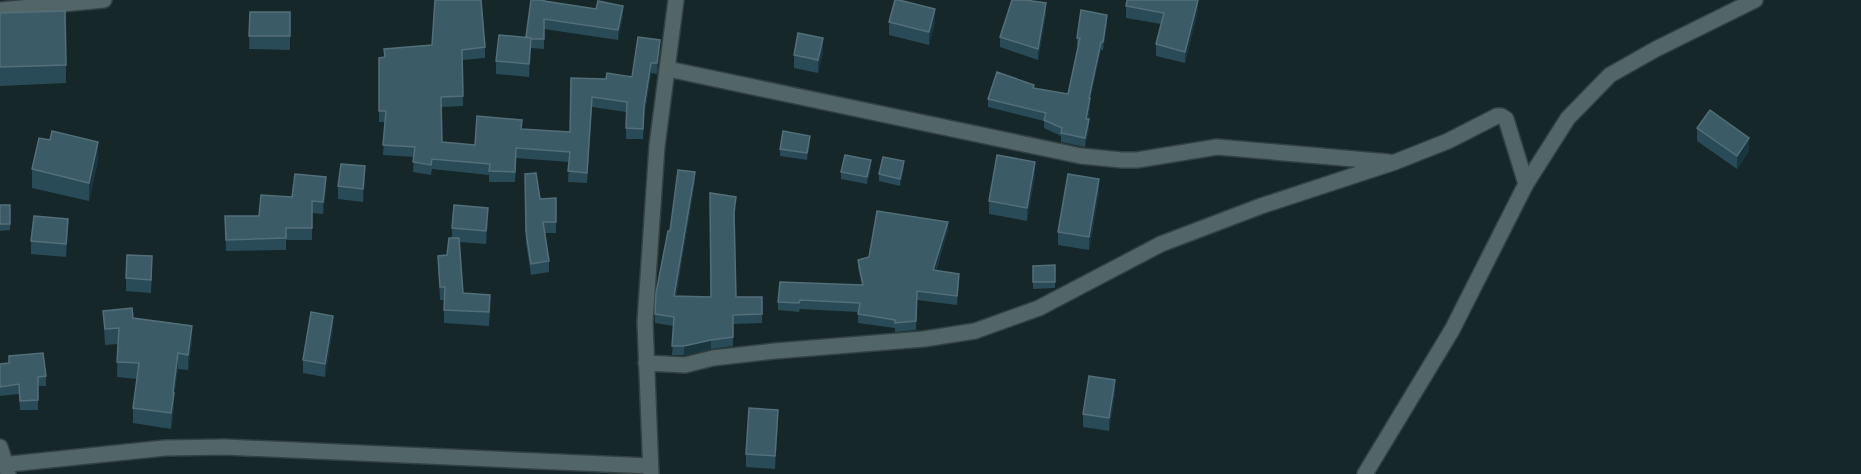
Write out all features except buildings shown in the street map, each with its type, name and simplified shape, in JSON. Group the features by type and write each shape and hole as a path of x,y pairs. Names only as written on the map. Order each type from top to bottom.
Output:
{"street":[{"path":"0,10 104,0"},
{"path":"0,447 5,468 165,448 225,447 651,470 645,322 657,146 676,0"},
{"path":"1365,474 1452,330 1526,184 1568,118 1610,75 1656,49 1755,0"},
{"path":"668,69 1081,156 1137,160 1217,147 1395,162"},
{"path":"646,363 685,365 713,358 924,339 975,331 1039,308 1161,244 1261,206 1395,162 1448,141 1501,116 1506,119 1526,184"}]}
